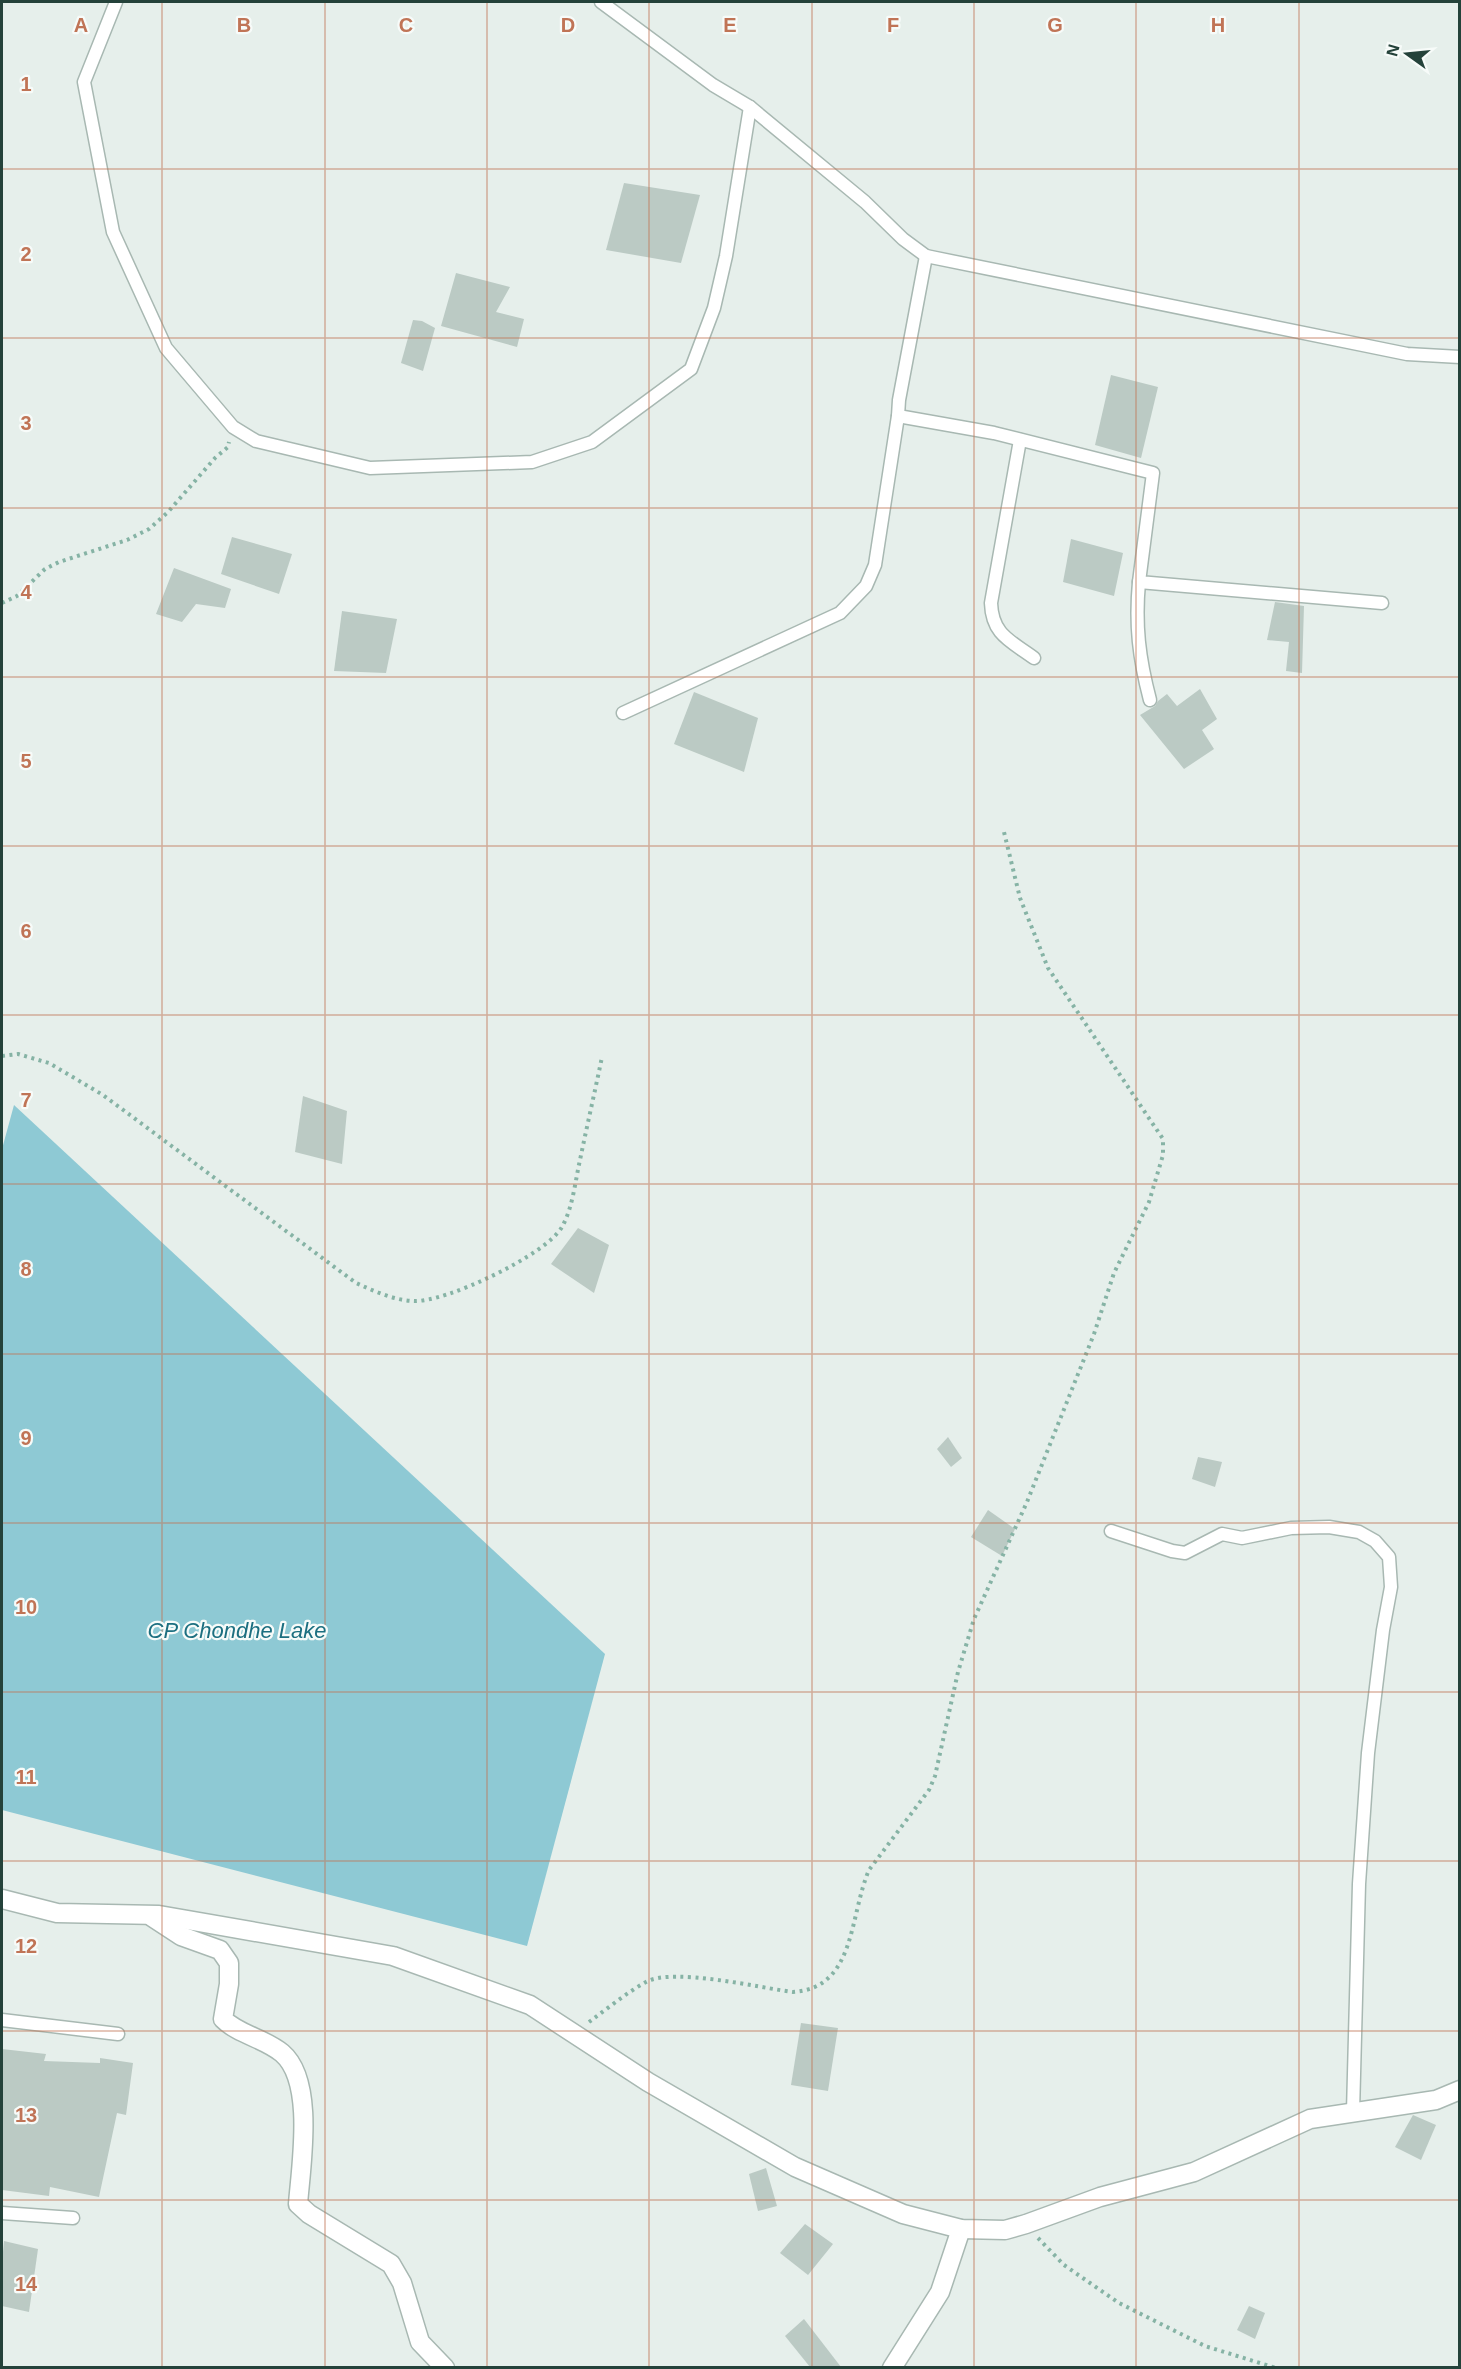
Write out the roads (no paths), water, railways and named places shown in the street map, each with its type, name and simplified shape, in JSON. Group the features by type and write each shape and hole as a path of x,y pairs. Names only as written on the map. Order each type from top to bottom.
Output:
{"street":[{"path":"2,1899 57,1913 149,1915 240,1928 393,1956 530,2005 648,2082 795,2167 903,2214 962,2229 1005,2230 1100,2197 1194,2172 1310,2119 1436,2100 1460,2090"},
{"path":"149,1915 181,1936 220,1950 229,1963 229,1984 223,2006 223,2019 232,2028 257,2038 283,2053 297,2076 303,2122 298,2204 309,2214 391,2264 402,2283 420,2342 445,2367"},
{"path":"892,2367 940,2292 962,2229"}],"lane":[{"path":"116,2 84,82 113,232 166,348 232,428 256,441 370,468 532,462 592,442 692,369 714,308 726,256 750,107"},
{"path":"601,2 713,85 750,107 865,202 903,239 926,256 1407,354 1460,357"},
{"path":"623,713 840,613 866,586 874,565 899,400 926,256"},
{"path":"898,416 1020,440 1153,473 1139,582 1138,635 1140,663 1150,700"},
{"path":"1020,440 991,603 992,620 996,628 1034,658"},
{"path":"1139,582 1382,603"},
{"path":"1111,1531 1185,1553 1222,1534 1242,1538 1291,1528 1329,1527 1359,1532 1375,1541 1389,1557 1391,1587 1383,1630 1368,1753 1360,1872 1353,2112"},
{"path":"2,2020 118,2034"},
{"path":"2,2213 72,2218"}],"water":[{"name":"CP Chondhe Lake","path":"14,1105 605,1654 527,1946 2,1810 2,1149"}]}
